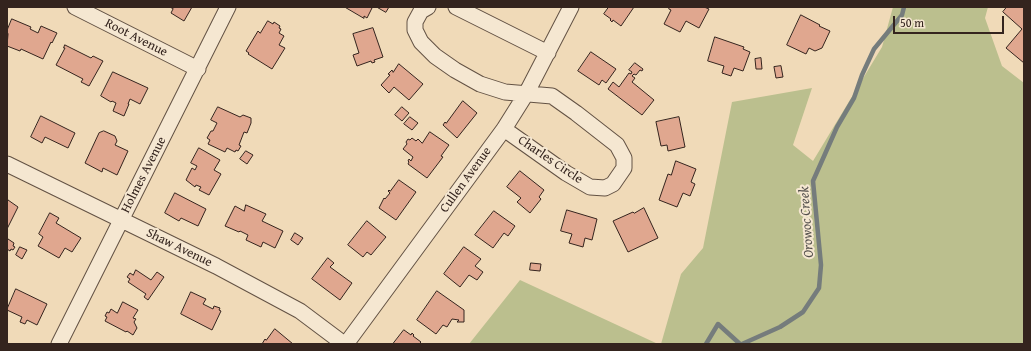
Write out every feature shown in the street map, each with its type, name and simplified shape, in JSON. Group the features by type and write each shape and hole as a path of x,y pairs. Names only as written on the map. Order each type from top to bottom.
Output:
{"street":[{"name":"Root Avenue","path":"75,7 198,69"},
{"name":"Holmes Avenue","path":"59,344 228,7"},
{"path":"428,7 421,11 416,22 415,30 422,42 435,56 455,70 480,84 505,92 526,94"},
{"path":"456,7 548,52"},
{"name":"Cullen Avenue","path":"345,344 504,128 526,94 571,7"},
{"name":"Charles Circle","path":"504,128 566,173 590,187 605,188 613,184 624,168 624,158 617,145 576,113 552,96 526,94"},
{"name":"Shaw Avenue","path":"7,164 216,266 300,311 345,344"}],"green space":[{"path":"893,7 988,7 985,18 1002,66 1024,83 1024,344 661,344 681,274 703,248 732,102 812,88 793,145 813,161 882,47"},
{"path":"520,280 658,344 469,344"}],"building":[{"path":"170,7 192,7 184,21 171,13 173,9"},
{"path":"345,7 372,8 367,18 364,16 364,18"},
{"path":"377,7 389,7 386,12"},
{"path":"609,7 634,7 621,26 613,20 612,22 610,20 611,19 604,14"},
{"path":"670,7 704,7 709,9 699,28 686,21 680,32 664,24 671,10 669,9"},
{"path":"1007,7 1024,7 1024,63 1006,48 1022,29 1003,12"},
{"path":"801,15 830,31 822,48 815,51 809,48 806,54 787,45"},
{"path":"12,19 31,27 30,29 38,33 41,26 57,33 43,59 21,49 20,51 7,46 7,31"},
{"path":"268,21 273,24 274,22 280,26 279,28 281,29 279,33 284,36 279,45 285,48 272,69 248,54 249,53 246,51 258,31 260,33"},
{"path":"373,28 383,57 374,60 375,62 372,63 371,61 357,66 353,55 359,53 353,34"},
{"path":"715,37 744,47 743,49 750,52 743,71 734,68 731,76 722,73 724,66 708,61"},
{"path":"65,45 91,58 93,56 103,61 89,86 81,82 83,79 56,65 65,48"},
{"path":"591,52 616,69 606,83 602,80 599,85 578,71"},
{"path":"761,58 762,69 756,69 755,59"},
{"path":"635,63 643,69 636,75 634,74 632,76 635,78 632,82 654,100 642,115 608,89 613,82 619,87 629,73 631,74 632,72 629,70"},
{"path":"399,64 423,84 409,100 394,87 389,93 381,85 390,75 388,74 392,70 393,72"},
{"path":"781,66 783,77 776,78 774,67"},
{"path":"113,72 148,88 140,104 130,99 124,116 113,111 116,103 111,102 101,96"},
{"path":"463,101 477,113 457,138 443,125"},
{"path":"218,107 240,117 243,115 251,118 251,123 247,133 244,132 239,145 241,146 238,151 236,150 235,152 227,148 225,152 208,144 210,140 207,138 217,123 211,120"},
{"path":"402,107 409,113 402,121 395,115"},
{"path":"41,116 75,133 68,148 45,137 42,143 31,137"},
{"path":"410,117 418,123 412,130 404,124"},
{"path":"679,117 685,147 668,151 667,145 661,146 656,122"},
{"path":"104,131 115,136 117,141 115,145 128,151 117,175 103,168 102,172 85,163 99,133"},
{"path":"430,132 449,145 441,156 443,157 427,178 408,164 409,159 411,161 413,157 403,149 407,144 406,142 408,139 410,140 412,138 416,141 418,139 422,143"},
{"path":"199,148 220,160 214,170 221,174 209,195 199,190 201,187 196,185 195,187 186,180 192,168 195,170 197,166 191,163"},
{"path":"246,151 253,155 247,164 240,159"},
{"path":"676,161 696,169 691,182 695,184 690,196 683,193 677,207 659,200 668,174 671,175"},
{"path":"520,171 544,190 539,197 541,199 530,213 517,202 521,198 507,187"},
{"path":"399,180 416,192 396,220 379,208 384,198 385,199 390,193 388,191 390,191"},
{"path":"175,193 206,209 198,226 181,218 179,221 165,213"},
{"path":"8,200 18,207 7,229 7,201"},
{"path":"246,205 266,214 262,221 283,231 275,248 263,242 261,247 246,240 248,235 225,226 235,206 244,211"},
{"path":"644,208 658,238 628,252 613,221"},
{"path":"567,210 597,219 592,240 585,238 583,247 569,243 572,234 561,231"},
{"path":"494,211 515,226 508,236 504,233 493,248 475,235"},
{"path":"50,213 59,218 56,223 81,238 72,252 65,248 59,258 38,246 43,237 39,234"},
{"path":"367,221 386,237 371,255 367,252 363,257 348,245"},
{"path":"295,233 303,238 298,245 291,240"},
{"path":"8,239 14,243 13,246 15,247 10,251 7,249"},
{"path":"20,247 27,250 22,259 16,255"},
{"path":"464,247 481,259 475,266 483,272 477,280 469,275 460,287 444,274"},
{"path":"328,258 334,263 330,267 352,283 340,300 312,279"},
{"path":"531,263 541,264 540,271 530,270"},
{"path":"136,270 151,280 157,272 164,277 148,300 144,297 146,294 128,282 130,279 127,277 130,273 133,275"},
{"path":"16,289 47,304 37,325 27,320 25,324 20,322 22,317 7,310"},
{"path":"437,291 464,310 464,322 457,322 459,320 452,319 447,327 443,325 436,334 417,320"},
{"path":"191,292 206,299 203,304 213,309 214,306 220,308 219,310 221,311 212,330 181,314"},
{"path":"123,302 138,310 133,318 136,319 134,322 137,328 133,335 105,321 107,312 109,313 111,309 117,313"},
{"path":"275,329 293,344 262,344"},
{"path":"404,330 411,335 412,333 414,335 413,336 421,342 419,344 393,344"}],"waterway":[{"name":"Orowoc Creek","path":"742,344 780,327 803,312 819,288 821,265 813,181 837,127 854,98 862,75 874,49 902,15 904,7"},
{"name":"Orowoc Creek","path":"706,344 718,324 740,344"}]}
